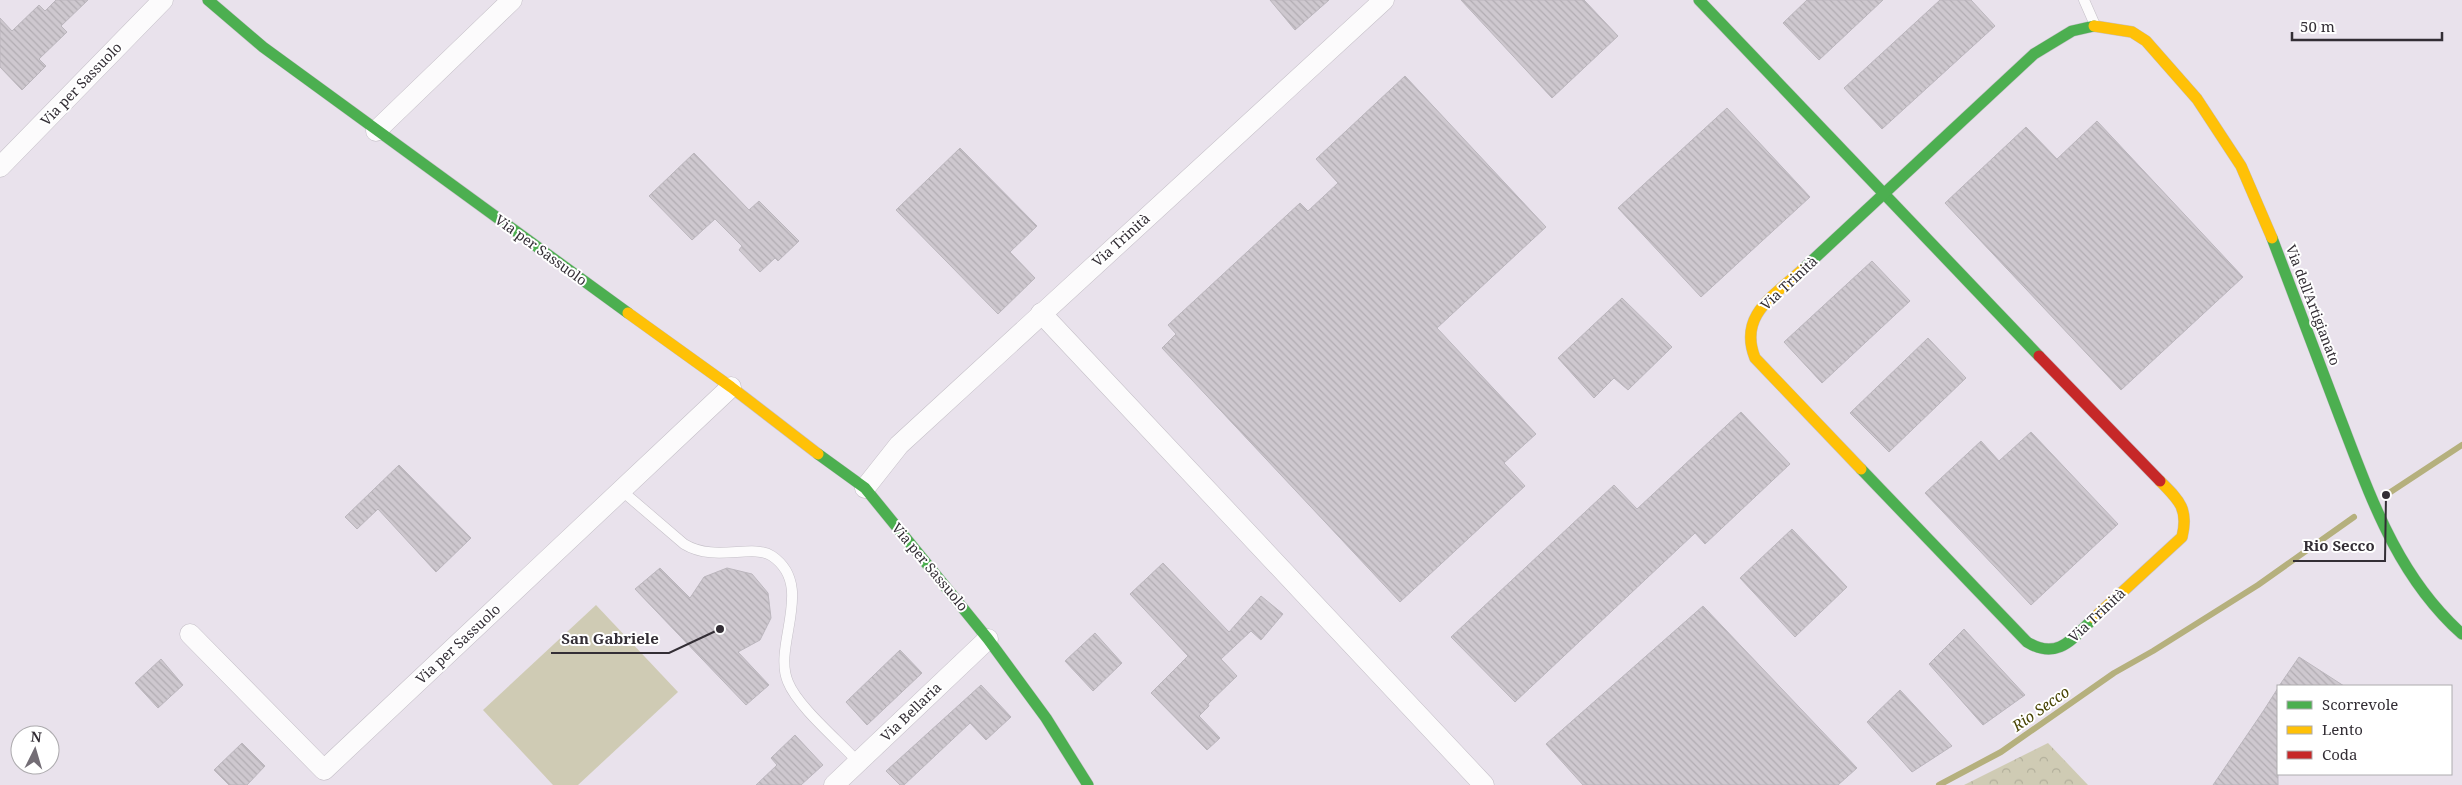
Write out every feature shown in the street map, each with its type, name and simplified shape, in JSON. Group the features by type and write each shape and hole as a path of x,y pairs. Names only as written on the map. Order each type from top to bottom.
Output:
{"street":[{"name":"Via per Sassuolo","path":"0,167 163,0"},
{"name":"Via per Sassuolo","path":"208,0 263,47 376,131 731,387 789,433 865,488 988,639 1046,718 1088,785"},
{"path":"376,131 512,0"},
{"name":"Via Trinità","path":"865,488 899,445 1384,0"},
{"name":"Via Trinità","path":"1700,0 1883,195 2180,501 2185,514 2186,525 2182,537 2064,645 2056,650 2044,651 2033,647 2022,638 1755,358 1748,340 1750,325 1759,310 1883,195 2034,54 2072,31 2095,26"},
{"name":"Via dell'Artigianato","path":"2095,26 2132,32 2146,41 2197,99 2241,166 2258,202 2379,518 2401,562 2421,594 2444,619 2462,634"},
{"path":"1041,313 1484,785"},
{"name":"Via per Sassuolo","path":"190,634 324,770 731,387"},
{"name":"Via Bellaria","path":"834,785 988,639"}],"lane":[{"path":"2084,0 2095,26"},
{"path":"621,490 684,544 696,551 726,554 760,552 771,555 784,566 792,586 786,668 787,681 797,698 858,762"}],"green space":[{"path":"596,605 678,692 578,785 553,785 483,710"},
{"path":"2048,743 2088,785 1964,785"}],"building":[{"path":"56,0 88,0 61,26 67,32 39,59 46,66 22,90 0,67 0,18 12,31 39,5 45,11"},
{"path":"1270,0 1329,0 1295,30"},
{"path":"1461,0 1584,0 1618,36 1552,98"},
{"path":"1807,0 1883,0 1819,60 1783,23"},
{"path":"1940,0 1971,0 1995,26 1882,129 1844,88"},
{"path":"1405,76 1546,227 1437,328 1536,434 1504,463 1525,486 1400,602 1162,348 1176,334 1168,325 1300,203 1308,211 1338,183 1316,159"},
{"path":"1727,108 1810,197 1701,297 1618,208"},
{"path":"2097,121 2243,277 2121,390 1945,203 2026,127 2057,159"},
{"path":"960,148 1037,226 1010,252 1035,278 998,314 896,210"},
{"path":"694,153 749,210 759,201 799,241 778,261 775,258 760,272 739,250 742,246 715,219 692,240 649,196"},
{"path":"1872,261 1910,301 1822,383 1784,342"},
{"path":"1622,298 1672,347 1628,390 1614,378 1594,398 1558,358"},
{"path":"1928,338 1966,378 1889,452 1850,413"},
{"path":"1741,412 1790,464 1705,544 1695,533 1515,702 1451,637 1614,485 1637,509"},
{"path":"2031,432 2118,524 2031,605 1925,493 1981,441 1999,461"},
{"path":"399,465 471,538 436,572 378,509 357,529 345,517"},
{"path":"1792,529 1847,587 1795,637 1740,578"},
{"path":"1163,563 1229,632 1261,596 1283,614 1261,640 1251,631 1221,659 1237,676 1208,704 1209,706 1199,716 1220,738 1207,750 1151,693 1188,656 1130,594"},
{"path":"660,568 690,598 704,577 727,568 752,574 768,593 771,618 760,640 738,652 769,685 746,705 635,589"},
{"path":"1703,606 1857,768 1838,785 1583,785 1546,744"},
{"path":"1964,629 2025,695 1983,725 1929,664"},
{"path":"1095,633 1122,663 1093,691 1065,661"},
{"path":"900,650 922,673 867,725 846,702"},
{"path":"2299,657 2342,685 2280,685"},
{"path":"161,659 183,685 158,708 135,683"},
{"path":"981,685 1011,717 986,740 970,723 904,785 900,785 886,771"},
{"path":"1900,690 1952,746 1912,772 1867,722"},
{"path":"2277,690 2278,785 2213,785"},
{"path":"795,735 823,765 801,785 756,785 777,765 771,758"},
{"path":"242,743 265,766 247,785 229,785 214,770"}],"waterway":[{"name":"Rio Secco","path":"2386,495 2462,445"},
{"name":"Rio Secco","path":"1939,785 2001,752 2114,673 2153,651 2258,585 2354,517"}],"traffic: fast":[{"path":"208,0 263,47 628,313"},
{"path":"1699,0 2039,356"},
{"path":"1802,270 2034,54 2072,31 2094,26"},
{"path":"2272,238 2362,475 2387,532 2419,586 2439,611 2462,634"},
{"path":"818,454 865,488 988,639 1046,718 1088,785"},
{"path":"1861,469 2027,642 2038,647 2056,648 2072,639 2094,618"}],"traffic: slow":[{"path":"2094,26 2132,32 2146,41 2197,99 2241,166 2272,238"},
{"path":"1802,270 1770,298 1755,318 1751,330 1751,343 1755,358 1861,469"},
{"path":"628,313 731,387 818,454"},
{"path":"2094,618 2182,537 2184,519 2181,506 2160,481"}],"traffic: jam":[{"path":"2039,356 2160,481"}],"place":[{"name":"Rio Secco","path":"2386,495"},
{"name":"San Gabriele","path":"720,629"}]}
